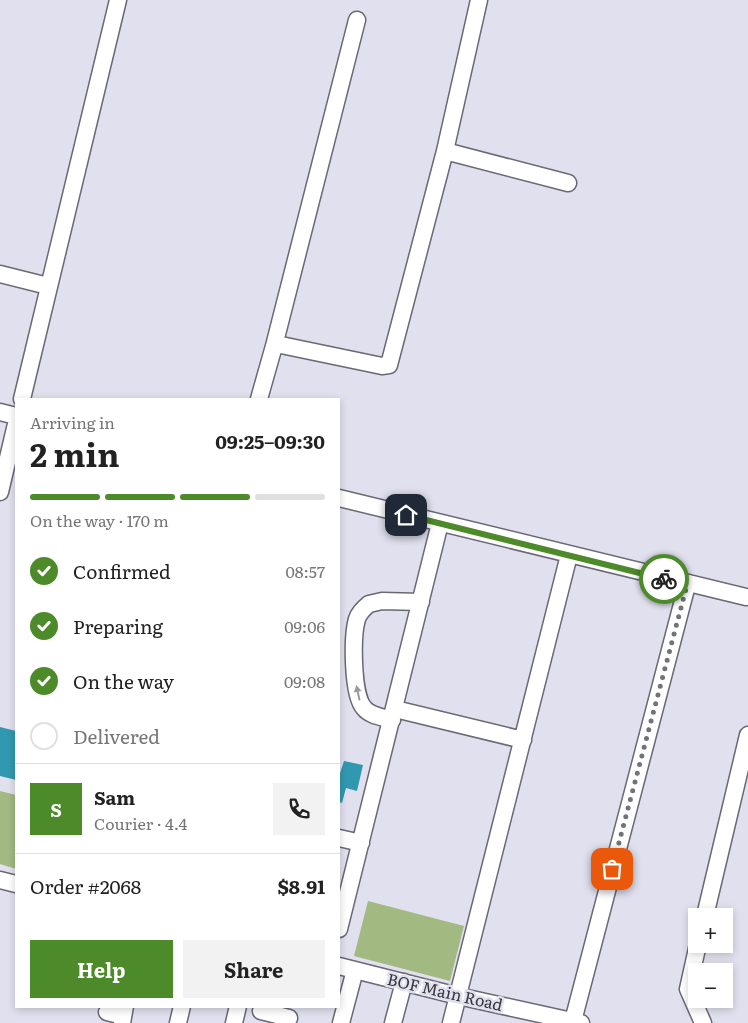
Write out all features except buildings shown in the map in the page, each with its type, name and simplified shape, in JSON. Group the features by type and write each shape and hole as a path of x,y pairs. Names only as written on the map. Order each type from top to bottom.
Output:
{"street":[{"path":"22,398 118,0"},
{"path":"274,346 281,345 382,366 390,365 445,151 479,0"},
{"path":"259,398 357,20"},
{"path":"445,151 568,183"},
{"path":"0,274 48,286"},
{"path":"0,412 15,416"},
{"path":"0,492 15,428"},
{"path":"340,498 687,585 746,597"},
{"path":"340,925 440,524"},
{"path":"451,1023 569,555"},
{"path":"577,1022 687,585"},
{"path":"422,602 382,601 369,604 357,619 354,639 356,694 362,707 369,713 394,714 523,740"},
{"path":"707,908 748,735"},
{"path":"340,838 361,843"},
{"path":"0,880 15,884"},
{"path":"696,953 688,989 703,1023"},
{"name":"BOF Main Road","path":"340,966 458,996 518,1016 577,1022"},
{"path":"341,1023 355,970"},
{"path":"393,1023 404,982"},
{"path":"178,1023 182,1008"},
{"path":"234,1023 238,1008"},
{"path":"261,1011 289,1016"},
{"path":"107,1012 123,1015"}],"green space":[{"path":"0,791 15,795 15,869 0,864"},
{"path":"368,901 464,926 450,981 354,956"}],"water":[{"path":"0,727 15,731 15,780 0,776"},
{"path":"344,761 363,765 357,791 346,788 342,803 340,802 340,773"}],"way so far":[{"path":"612,869 687,585 664,579"}],"route":[{"path":"406,515 664,579"}]}
